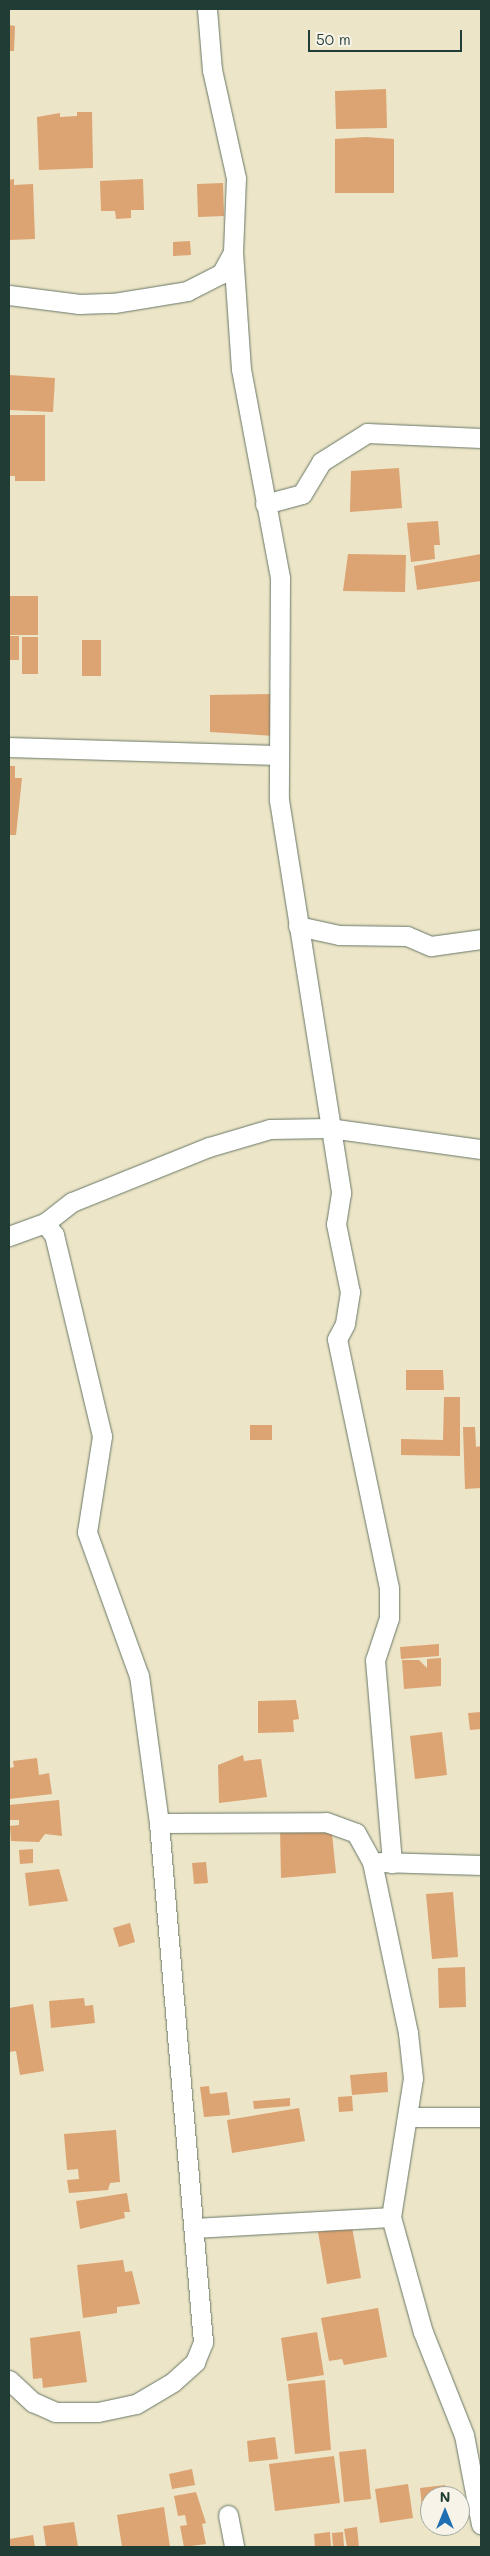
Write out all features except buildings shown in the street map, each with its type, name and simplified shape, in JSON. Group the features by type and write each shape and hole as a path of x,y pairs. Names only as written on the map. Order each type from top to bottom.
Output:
{"street":[{"path":"207,9 212,70 236,178 233,252 241,369 280,578 276,755 298,926 329,1128 341,1193 336,1224 350,1292 345,1324 337,1339 389,1588 389,1618 375,1660 392,1863"},
{"path":"9,295 79,304 187,291 221,274 233,252"},
{"path":"266,504 302,494 321,462 367,433 481,438"},
{"path":"9,747 276,755"},
{"path":"298,926 339,935 407,936 431,946 481,939"},
{"path":"9,1236 45,1223 72,1202 209,1147 270,1129 329,1128 481,1149"},
{"path":"9,2380 33,2402 54,2412 98,2412 136,2404 173,2382 195,2362 203,2342 160,1823 140,1676 88,1532 102,1436 54,1235 45,1223"},
{"path":"160,1823 326,1822 356,1833 372,1862 408,2033 413,2078 410,2117 395,2175 391,2217 420,2323 464,2435 481,2524"},
{"path":"372,1862 481,1865"},
{"path":"410,2117 481,2116"},
{"path":"194,2228 391,2217"},
{"path":"228,2515 234,2547"}]}
